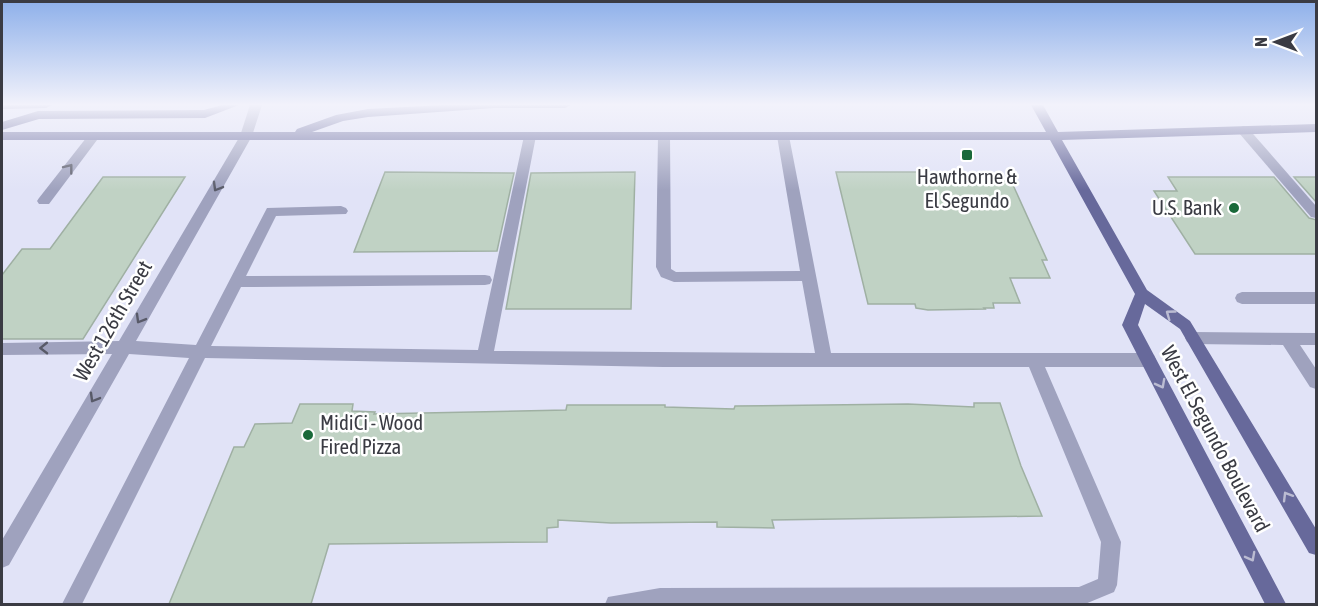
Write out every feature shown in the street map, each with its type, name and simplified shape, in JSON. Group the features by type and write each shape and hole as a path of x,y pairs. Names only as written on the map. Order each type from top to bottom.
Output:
{"main road":[{"path":"272,136 294,133"},
{"name":"West El Segundo Boulevard","path":"1053,133 1142,294 1185,325 1317,546"},
{"path":"2,136 1055,136 1141,133"},
{"name":"West El Segundo Boulevard","path":"1142,294 1130,325 1276,604"}],"street":[{"path":"1247,133 1317,214"},
{"path":"44,201 94,136"},
{"name":"West 126th Street","path":"2,558 246,136"},
{"path":"485,357 530,136"},
{"path":"664,136 663,267 666,273 674,277 808,276"},
{"path":"783,136 824,360"},
{"path":"72,604 272,211 341,211"},
{"path":"236,282 484,280"},
{"path":"1242,298 1317,298"},
{"path":"1193,338 1317,339"},
{"path":"1287,339 1317,382"},
{"path":"2,349 124,347 200,351 485,357 1148,360"},
{"path":"615,604 660,598 1079,597 1107,585 1111,542 1035,361"}],"building":[{"path":"385,172 514,173 497,251 354,252"},
{"path":"635,172 631,309 506,309 531,173"},
{"path":"836,172 959,172 960,175 991,175 1013,185 1047,260 1042,260 1050,278 1010,278 1020,303 993,303 994,308 928,310 916,308 915,304 868,304"},
{"path":"103,177 185,177 83,339 2,339 2,275 22,249 50,249"},
{"name":"U.S. Bank","path":"1168,177 1274,177 1309,218 1317,220 1317,254 1195,254 1154,191 1177,191"},
{"path":"1294,177 1317,177 1317,203"},
{"path":"974,403 1000,403 1021,466 1042,516 772,520 774,528 717,527 717,522 611,523 558,520 558,527 547,528 547,542 329,544 311,604 169,604 234,447 244,447 255,424 292,423 300,404 353,404 352,411 375,412 374,414 566,410 567,405 665,405 665,407 734,409 735,406 908,404 974,407"}],"place":[{"name":"Hawthorne & El Segundo","path":"967,155"},
{"name":"U.S. Bank","path":"1234,208"},
{"name":"MidiCi - Wood Fired Pizza","path":"308,435"}]}
